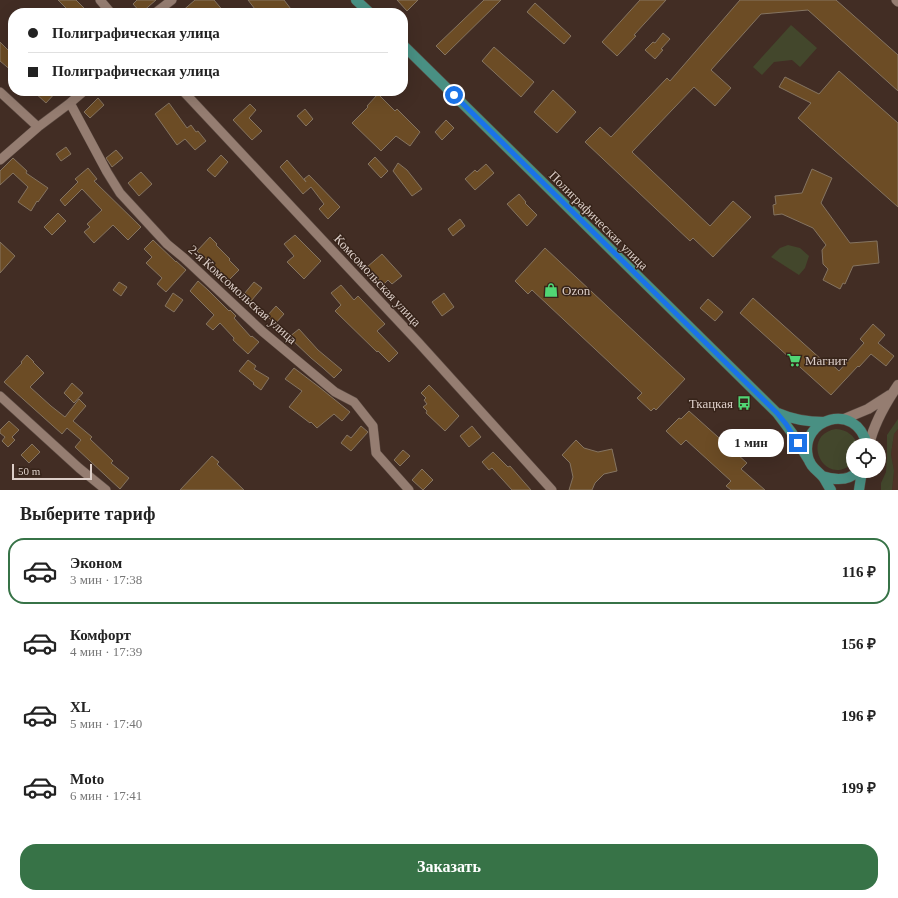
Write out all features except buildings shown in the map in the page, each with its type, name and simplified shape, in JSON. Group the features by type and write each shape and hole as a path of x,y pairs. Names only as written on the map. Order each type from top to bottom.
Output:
{"main road":[{"path":"356,0 365,8"},
{"name":"Полиграфическая улица","path":"408,50 777,413 792,433 816,471 822,476 831,490"},
{"path":"844,419 868,409 895,390"},
{"path":"870,438 877,420 895,390"},
{"name":"Полиграфическая улица","path":"777,413 798,421 809,422 824,422 834,419 844,419"},
{"path":"844,419 859,428 865,438"},
{"path":"810,462 807,446 810,436 815,428 824,422"},
{"path":"822,476 832,479 847,478"},
{"path":"859,490 861,478"}],"street":[{"path":"100,0 107,8"},
{"path":"162,8 172,0"},
{"path":"0,92 38,127"},
{"path":"0,160 38,127 78,96"},
{"name":"Комсомольская улица","path":"188,96 407,331 552,490"},
{"name":"2-я Комсомольская улица","path":"70,103 120,193 167,244 264,332 335,392 354,402 373,426 376,453 408,490"},
{"path":"0,396 79,468 106,490"}],"shaded area":[{"path":"898,429 898,490 892,490 894,471 891,454 894,434"}],"green space":[{"path":"791,25 817,48 800,67 792,60 774,62 762,75 753,67"},
{"path":"788,245 800,248 809,256 805,268 799,275 771,257 780,248"},
{"path":"898,419 898,429 894,434 891,454 894,471 892,490 881,490 881,483 883,478 886,478 887,435"},
{"path":"836,429 850,434 854,438 846,438 846,467 842,469 833,470 825,465 820,458 817,449 819,440 825,433"}],"place":[{"name":"Ozon","path":"551,290"},
{"name":"Магнит","path":"794,360"},
{"name":"Ткацкая","path":"744,403"}],"route":[{"path":"454,95 777,413 798,443"}]}
